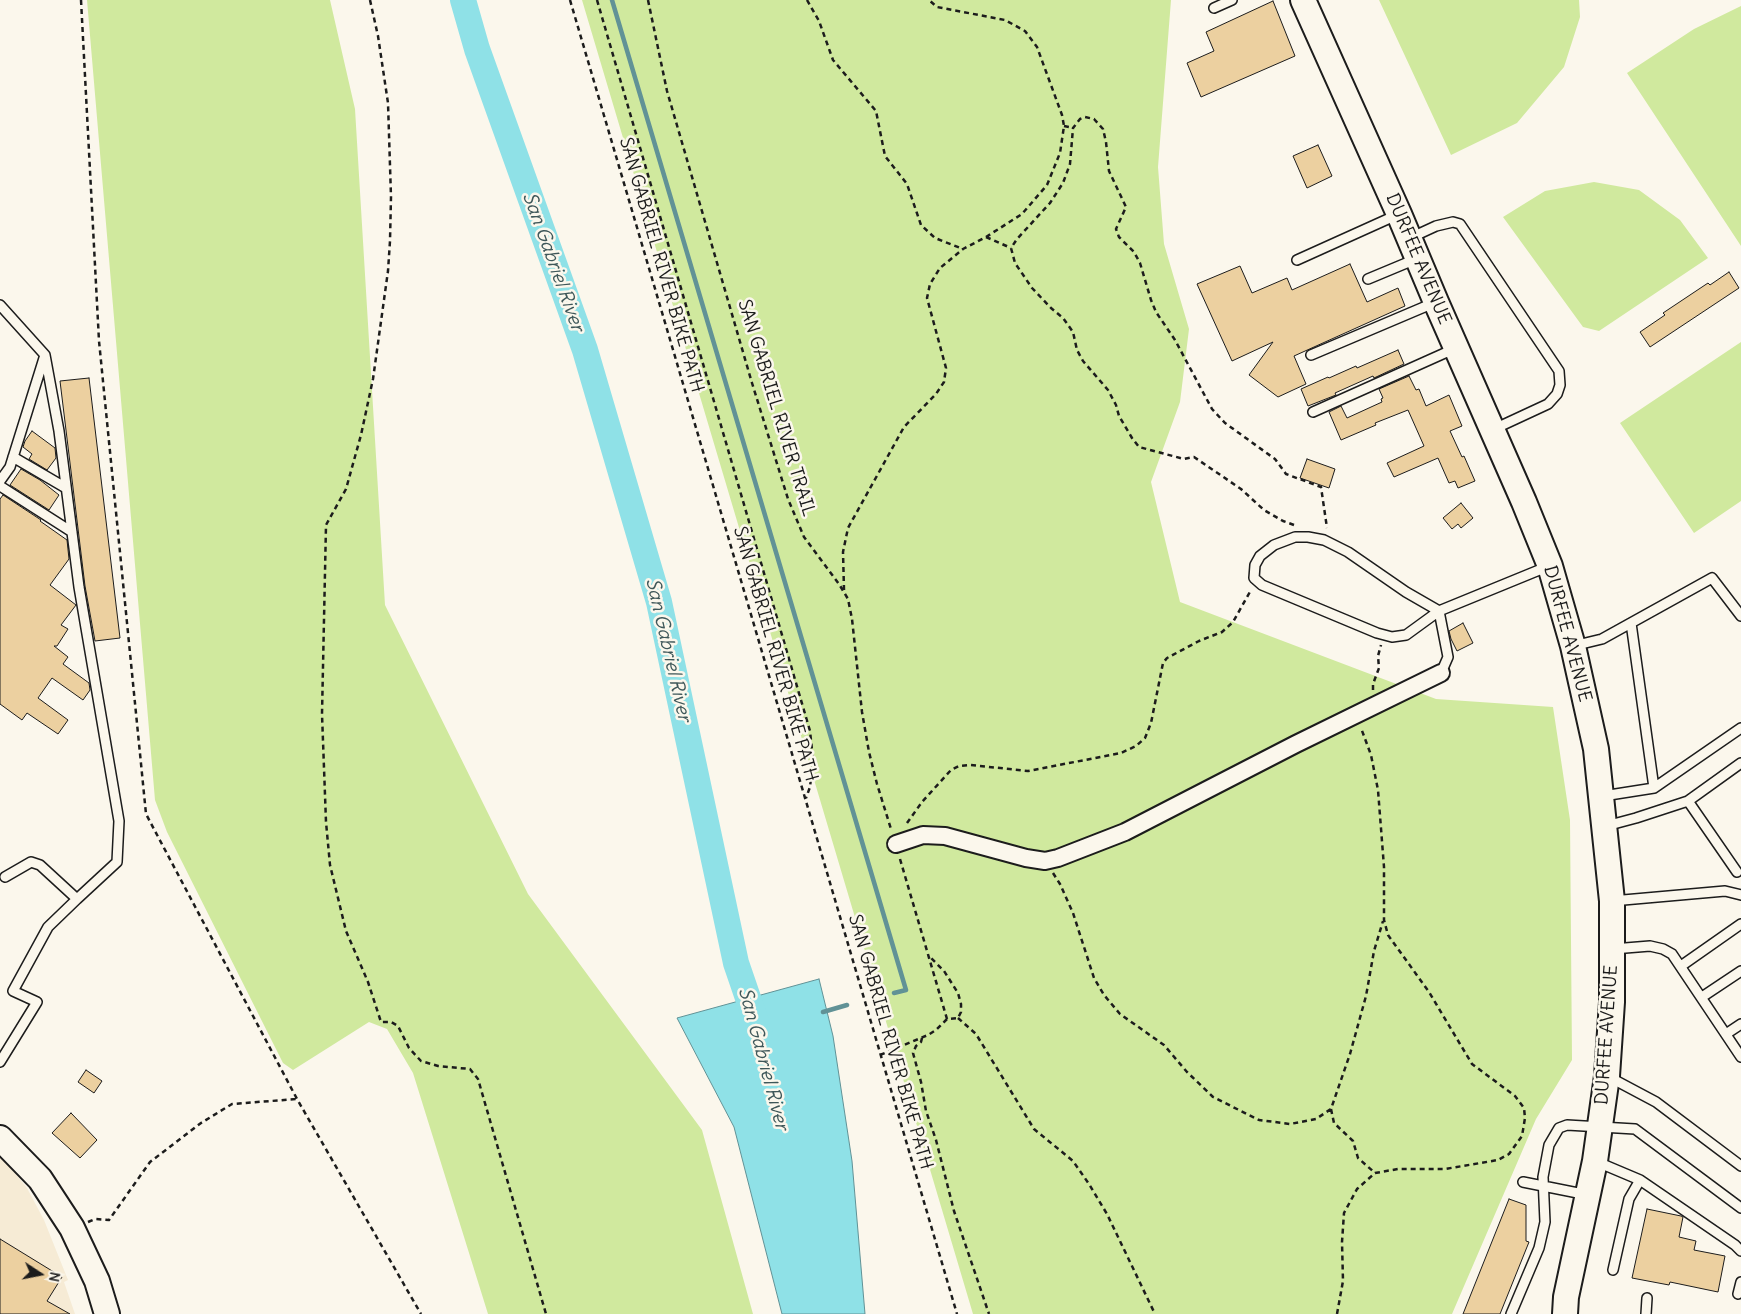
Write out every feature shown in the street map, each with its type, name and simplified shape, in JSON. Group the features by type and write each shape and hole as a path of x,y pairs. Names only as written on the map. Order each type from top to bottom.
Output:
{"main road":[{"name":"DURFEE AVENUE","path":"1302,0 1414,248 1550,566 1573,646 1596,749 1612,901 1612,1002 1607,1076 1595,1161 1566,1297 1565,1314"},
{"path":"0,1138 40,1179 72,1228 97,1281 107,1314"}],"street":[{"path":"896,844 924,835 945,836 1026,858 1045,861 1058,858 1125,832 1442,672"}],"lane":[{"path":"1214,8 1232,0"},
{"path":"1297,260 1399,214"},
{"path":"1368,279 1414,248 1436,226 1453,222 1460,224 1559,372 1560,385 1557,394 1548,404 1492,430"},
{"path":"1311,356 1436,302"},
{"path":"0,306 45,355 59,431 79,587 119,821 117,862 48,927 13,991 37,1002 0,1062"},
{"path":"1313,412 1456,348"},
{"path":"0,481 10,467 45,355"},
{"path":"13,457 66,488"},
{"path":"0,486 72,532"},
{"path":"1442,672 1448,657 1439,611 1406,592 1348,552 1328,542 1308,537 1295,537 1274,545 1260,556 1255,565 1254,578 1258,582 1392,637 1406,635 1439,611 1550,566"},
{"path":"1573,646 1602,639 1712,578 1741,616"},
{"path":"1631,623 1654,788"},
{"path":"1602,796 1654,788 1741,728"},
{"path":"1605,826 1688,801 1741,763"},
{"path":"1688,801 1737,872"},
{"path":"5,877 31,862 40,865 77,899"},
{"path":"1612,901 1725,891 1741,894"},
{"path":"1681,966 1741,924"},
{"path":"1612,949 1644,946 1656,947 1672,954 1741,1057"},
{"path":"1702,997 1741,971"},
{"path":"1726,1034 1741,1024"},
{"path":"1607,1076 1656,1102 1741,1166"},
{"path":"1510,1314 1539,1248 1545,1222 1542,1177 1549,1146 1559,1128 1567,1125 1635,1129 1741,1208"},
{"path":"1595,1161 1640,1180 1741,1251"},
{"path":"1613,1270 1629,1199 1640,1180"},
{"path":"1523,1182 1588,1195"},
{"path":"1738,1294 1741,1282"},
{"path":"1646,1314 1647,1298"}],"path":[{"path":"81,0 99,341 146,814 297,1099 421,1314"},
{"path":"370,0 380,44 388,103 392,197 390,241 388,271 373,379 361,435 346,489 326,525 322,714 327,845 340,912 368,982 380,1022 391,1022 398,1026 409,1048 421,1060 438,1066 470,1069 478,1079 546,1314"},
{"name":"SAN GABRIEL RIVER BIKE PATH","path":"570,0 957,1314"},
{"path":"597,0 810,731 812,759 810,787 805,799"},
{"name":"SAN GABRIEL RIVER TRAIL","path":"648,0 667,91 783,483 804,537 844,592 852,619 862,712 869,752 947,1019"},
{"path":"807,0 818,21 833,60 876,111 885,156 907,184 921,225 935,238 963,249"},
{"path":"844,592 843,552 848,528 904,427 936,394 944,382 946,368 927,298 930,284 940,268 963,249 1022,214 1047,185 1060,153 1064,126 1062,115 1037,47 1025,31 1005,20 937,8 929,0"},
{"path":"1297,526 1284,522 1264,510 1241,489 1194,457 1184,459 1139,447 1118,416 1116,405 1108,390 1083,361 1077,350 1073,332 1064,318 1051,308 1032,288 1015,263 1011,248 1016,239 1050,203 1062,183 1070,164 1073,128 1080,119 1085,117 1094,119 1103,129 1109,171 1126,207 1116,229 1119,237 1134,252 1140,263 1156,312 1175,340 1212,409 1225,423 1275,459 1286,474 1321,487 1327,522 1328,542"},
{"path":"1064,126 1073,128"},
{"path":"986,237 1011,248"},
{"path":"896,844 911,816 922,802 951,770 959,766 971,765 1028,771 1121,753 1136,746 1145,738 1151,723 1163,663 1167,658 1199,641 1222,632 1233,622 1250,591 1258,582"},
{"path":"1337,1314 1343,1281 1342,1242 1344,1214 1357,1189 1375,1173 1398,1169 1445,1168 1498,1160 1509,1154 1522,1136 1525,1118 1524,1108 1515,1096 1472,1064 1430,992 1388,935 1384,920 1384,867 1378,790 1371,755 1360,725 1373,696 1378,656 1384,635"},
{"path":"1045,861 1060,884 1073,913 1094,978 1104,995 1120,1014 1164,1045 1187,1072 1213,1097 1260,1120 1290,1124 1316,1119 1330,1109 1353,1045 1366,996 1374,951 1384,920"},
{"path":"930,957 944,971 958,993 961,1012 958,1018"},
{"path":"880,1055 922,1038 936,1030 947,1019 958,1018 976,1034 1034,1129 1073,1161 1089,1184 1107,1214 1155,1314"},
{"path":"922,1038 913,1052 920,1074 926,1111 936,1140 954,1211 989,1314"},
{"path":"72,1228 94,1219 109,1220 150,1162 201,1123 232,1104 297,1099"},
{"path":"1330,1109 1334,1123 1353,1141 1358,1158 1375,1173"}],"shaded area":[{"path":"0,1155 27,1188 44,1220 68,1280 64,1282 75,1314 0,1314"}],"green space":[{"path":"87,0 330,0 355,109 385,605 528,894 702,1130 753,1314 488,1314 413,1073 387,1029 369,1022 293,1070 283,1063 167,832 155,800"},
{"path":"582,0 1171,0 1158,167 1164,244 1189,329 1180,402 1151,482 1180,602 1436,699 1553,707 1570,820 1572,1060 1536,1119 1452,1314 973,1314"},
{"path":"1379,0 1579,0 1580,17 1564,67 1517,123 1451,155"},
{"path":"1741,6 1741,246 1627,73 1694,29"},
{"path":"1594,182 1639,190 1680,220 1708,258 1599,331 1583,327 1503,217 1545,191"},
{"path":"1741,342 1741,501 1694,533 1620,423"}],"water":[{"path":"819,979 833,1036 852,1161 865,1314 782,1314 734,1127 677,1018"}],"building":[{"path":"1273,1 1295,56 1201,97 1187,63 1214,51 1206,32"},
{"path":"1318,145 1332,176 1307,188 1293,156"},
{"path":"1350,264 1367,302 1398,288 1405,306 1294,356 1306,384 1278,397 1249,375 1273,342 1232,361 1197,284 1240,266 1252,293 1287,278 1292,290"},
{"path":"1729,272 1739,288 1650,347 1640,332 1665,315 1663,313 1708,283 1710,285"},
{"path":"1398,350 1404,364 1308,406 1301,389"},
{"path":"1409,376 1416,390 1419,389 1426,406 1449,395 1462,426 1450,431 1475,481 1458,488 1455,481 1449,483 1438,458 1394,477 1387,463 1424,446 1408,410 1375,423 1376,425 1341,440 1329,412 1341,406 1347,418 1382,402 1381,399 1383,398 1379,389"},
{"path":"89,378 120,638 95,641 85,586 60,381"},
{"path":"32,431 55,448 56,458 47,470 29,459 32,454 23,447"},
{"path":"1307,459 1335,469 1329,488 1300,478"},
{"path":"21,469 40,480 59,495 49,510 10,485"},
{"path":"3,495 67,540 69,559 50,585 76,605 61,625 68,629 57,646 54,646 68,657 63,664 89,683 90,690 83,700 52,678 38,698 68,720 58,734 27,713 22,720 0,704 0,499"},
{"path":"1461,503 1473,518 1461,528 1458,524 1452,529 1443,518"},
{"path":"1463,623 1473,643 1457,651 1449,631"},
{"path":"86,1070 102,1081 94,1093 78,1082"},
{"path":"71,1113 97,1140 80,1158 52,1133"},
{"path":"1509,1199 1526,1205 1526,1241 1529,1242 1500,1314 1463,1314"},
{"path":"1647,1209 1683,1217 1679,1237 1696,1241 1694,1250 1725,1256 1718,1292 1670,1282 1669,1285 1632,1278"},
{"path":"0,1239 62,1277 47,1301 70,1314 0,1314"}],"waterway":[{"name":"San Gabriel River","path":"463,0 477,49 585,350 659,602 736,963 760,1033"},
{"path":"612,0 906,990 894,993"},
{"path":"823,1012 847,1005"}]}
